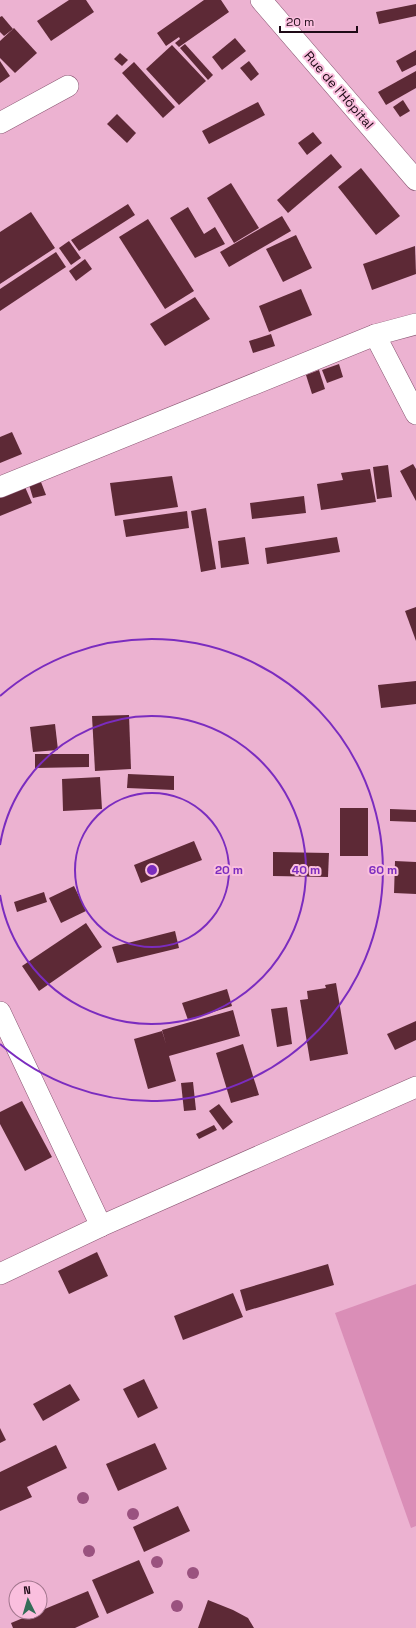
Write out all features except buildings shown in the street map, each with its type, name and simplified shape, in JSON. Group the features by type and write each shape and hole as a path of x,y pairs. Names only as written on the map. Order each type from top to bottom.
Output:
{"street":[{"name":"Rue de l'Hôpital","path":"261,0 416,180"},
{"path":"0,123 68,86"},
{"path":"0,487 375,335 416,324"},
{"path":"375,335 416,414"},
{"path":"0,1012 101,1226"},
{"path":"0,1274 101,1226 416,1087"}],"shaded area":[{"path":"416,1284 416,1526 411,1528 335,1313"}]}
